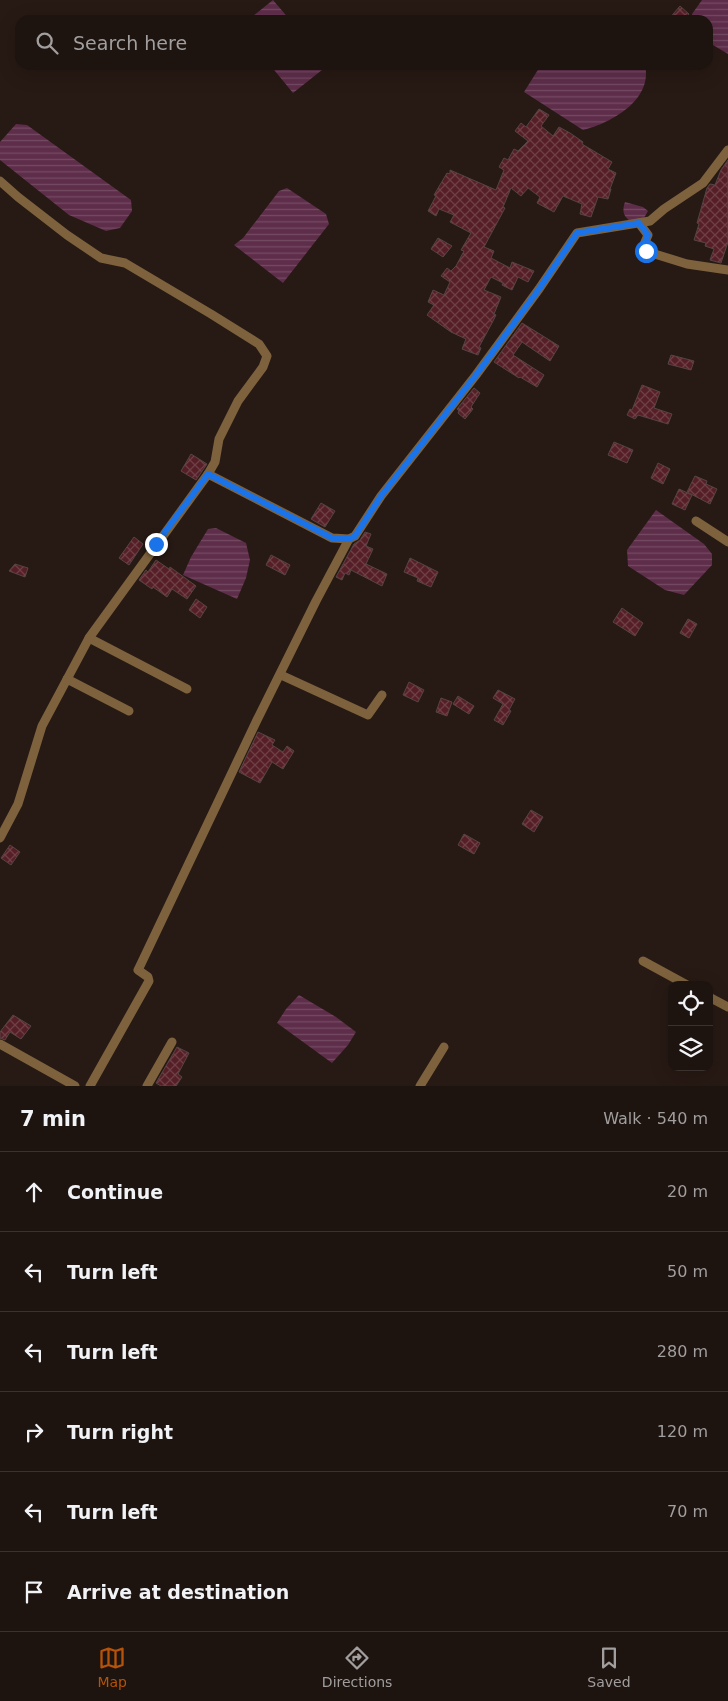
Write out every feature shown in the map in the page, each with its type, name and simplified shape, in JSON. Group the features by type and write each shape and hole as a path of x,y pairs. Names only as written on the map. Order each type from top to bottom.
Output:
{"street":[{"path":"208,474 332,538 349,539 355,536 381,496 476,375 577,233 650,221 664,209 703,183 728,150"},
{"path":"0,181 18,197 101,258 125,263 157,281 259,344 267,356 263,367 238,401 219,439 215,462 208,474 89,638 42,726 18,804 0,838"},
{"path":"639,223 648,235 643,247 646,251 687,264 728,270"},
{"path":"696,521 728,542"},
{"path":"90,1086 149,981 148,977 138,970 316,602 349,539"},
{"path":"89,638 187,689"},
{"path":"281,675 368,715 382,695"},
{"path":"67,679 129,712"},
{"path":"643,961 680,981"},
{"path":"713,999 728,1007"},
{"path":"147,1086 172,1042"},
{"path":"0,1044 75,1086"},
{"path":"420,1086 444,1047"}],"shaded area":[{"path":"273,0 286,15 254,15"},
{"path":"702,0 728,0 728,54 713,45 713,15 692,14"},
{"path":"274,70 322,70 293,93"},
{"path":"538,70 645,70 646,78 643,89 628,108 606,122 583,130 524,92"},
{"path":"16,124 27,125 131,200 132,211 120,228 106,231 69,215 0,160 0,142"},
{"path":"287,188 326,214 329,224 283,283 234,245 243,238 279,191"},
{"path":"625,202 643,207 648,211 644,218 630,221 624,213"},
{"path":"656,510 704,544 712,554 712,565 684,595 665,590 628,566 627,550"},
{"path":"216,528 246,543 250,560 246,578 237,599 183,575 191,557 208,529"},
{"path":"299,995 336,1017 356,1032 348,1045 332,1063 277,1023 286,1009"}],"building":[{"path":"680,6 689,14 688,15 672,15"},
{"path":"539,109 549,115 541,126 553,136 559,127 570,133 583,142 582,144 612,162 608,169 616,173 608,199 598,197 591,217 580,214 582,204 563,196 554,212 537,203 540,197 528,188 521,196 511,188 503,207 505,208 484,247 494,251 491,258 510,268 512,262 534,271 528,282 518,277 512,290 491,277 484,290 501,297 494,314 496,315 479,347 481,348 478,355 462,349 466,339 451,332 427,315 434,305 428,302 433,290 444,295 450,282 441,276 447,268 451,271 456,266 464,251 461,250 471,233 450,222 454,215 439,209 436,216 428,211 436,196 434,195 447,173 450,174 450,170 496,190 504,170 499,167 504,158 508,160 514,149 518,151 528,141 515,131 521,123 526,127"},
{"path":"728,160 728,242 721,263 710,260 714,249 705,246 706,243 694,240 707,188 710,184 715,185 721,170"},
{"path":"438,238 452,246 443,257 431,249"},
{"path":"522,323 559,346 550,361 522,342 513,355 544,375 537,387 494,362"},
{"path":"671,355 694,361 691,370 668,364"},
{"path":"642,385 660,392 654,408 672,414 668,424 638,415 635,419 627,415 630,409 632,410"},
{"path":"474,388 480,393 471,407 473,409 465,419 458,413 457,409"},
{"path":"614,442 633,450 627,463 608,455"},
{"path":"191,454 207,464 196,480 181,471"},
{"path":"658,463 670,469 663,484 651,478"},
{"path":"695,476 707,481 706,484 717,489 710,504 687,492"},
{"path":"679,489 692,495 685,510 672,504"},
{"path":"321,503 335,511 325,527 311,519"},
{"path":"365,532 371,534 366,546 373,549 366,564 387,574 382,586 351,570 349,575 345,573 342,580 336,577 354,544 360,540"},
{"path":"134,537 143,544 129,565 119,558"},
{"path":"271,555 290,565 285,575 266,565"},
{"path":"410,558 438,572 431,587 417,581 418,578 404,572"},
{"path":"156,560 169,569 170,567 196,586 187,599 172,589 167,597 139,580 146,570 148,572"},
{"path":"15,564 28,568 25,577 9,571"},
{"path":"196,599 207,607 200,618 189,610"},
{"path":"622,608 643,623 635,636 613,622"},
{"path":"688,619 697,624 689,638 680,633"},
{"path":"409,682 424,690 418,702 403,695"},
{"path":"498,690 515,699 503,725 494,720 503,704 493,698"},
{"path":"458,696 474,706 469,714 453,704"},
{"path":"441,698 452,702 447,716 436,712"},
{"path":"258,732 275,740 272,745 283,752 287,746 294,751 283,769 272,762 260,783 239,772"},
{"path":"531,810 543,817 534,832 522,824"},
{"path":"464,834 480,843 474,854 458,845"},
{"path":"10,845 20,852 11,865 1,858"},
{"path":"13,1015 31,1026 21,1039 10,1032 5,1040 0,1038 0,1032"},
{"path":"177,1047 189,1053 178,1074 182,1077 176,1086 161,1086 156,1083"}],"route":[{"path":"156,544 208,474 332,538 349,539 355,536 381,496 476,375 577,233 639,223 648,235 643,247 646,251"}]}
